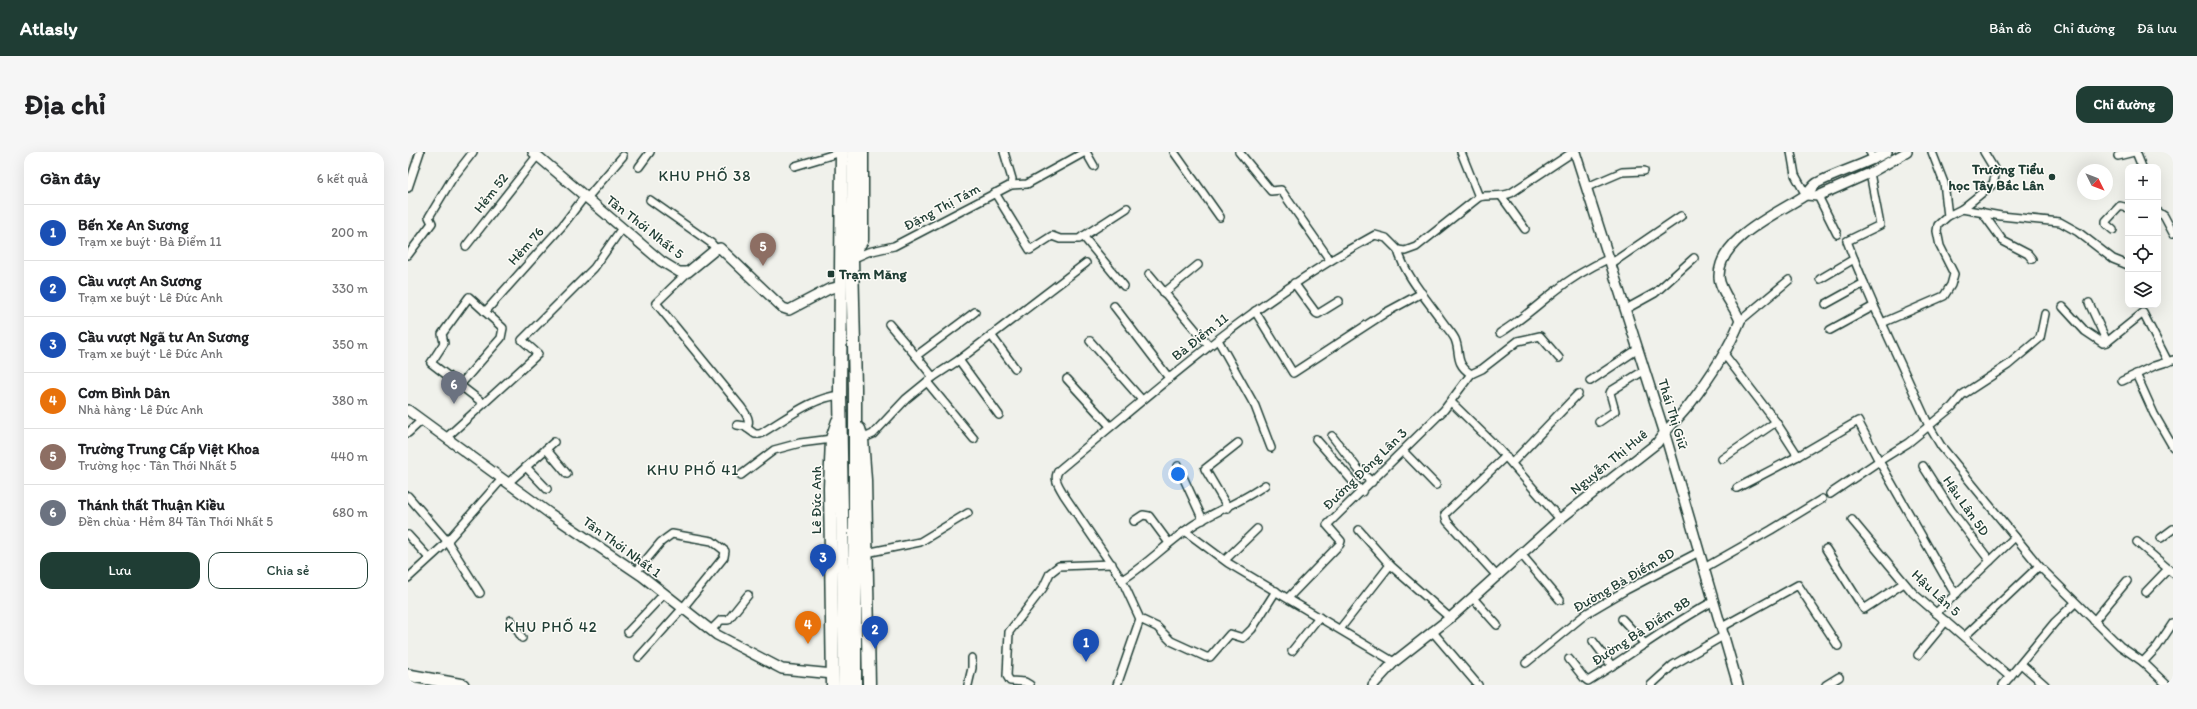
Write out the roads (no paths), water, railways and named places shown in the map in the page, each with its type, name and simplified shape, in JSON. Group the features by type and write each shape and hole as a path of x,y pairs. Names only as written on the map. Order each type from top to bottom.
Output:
{"highway":[{"path":"845,685 848,468 855,415 852,257 854,152"},
{"path":"852,257 862,240 862,152"},
{"name":"Lê Đức Anh","path":"838,153 841,281 840,394 848,468"},
{"name":"Lê Đức Anh","path":"833,680 830,488 832,439 841,412"},
{"path":"855,415 862,439 865,480 869,685"},
{"path":"848,468 855,685"}],"main road":[{"path":"408,675 463,685"}],"street":[{"path":"408,188 420,152"},
{"path":"408,256 432,223 428,217 473,152"},
{"path":"639,167 650,152"},
{"path":"1004,152 1012,179 1011,185 1027,184 1086,152 1094,166"},
{"path":"1174,152 1220,217"},
{"path":"1239,152 1271,191 1281,190 1330,260"},
{"path":"1461,152 1479,197"},
{"path":"1559,358 1540,336 1518,341 1482,369 1471,374 1464,369 1457,356 1455,339 1400,259 1398,250 1405,251 1416,247 1479,197 1486,195 1502,197 1512,194 1574,152"},
{"name":"Thái Thị Giữ","path":"1574,152 1611,261 1664,431 1724,631 1738,685"},
{"path":"1791,152 1795,174 1806,195"},
{"path":"1789,280 1740,321 1736,309 1719,279 1720,265 1727,252 1741,236 1806,195 1816,184 1872,156 1887,152"},
{"path":"1806,195 1818,196 1870,173 1907,152"},
{"path":"1932,152 1944,183 1948,216"},
{"path":"1882,323 1944,296 1951,285 1954,274 1940,246 1937,232 1938,225 1948,216 1962,209 1994,184 1996,172 1984,152"},
{"path":"2118,156 2135,152 2141,164"},
{"path":"795,166 838,153"},
{"name":"Tân Thới Nhất 5","path":"535,154 661,261 679,272 688,272 716,249"},
{"name":"Hẻm 52","path":"466,246 535,154"},
{"name":"Hẻm 76","path":"485,312 623,156"},
{"path":"1587,187 1622,172 1644,171"},
{"path":"1870,173 1880,221 1877,226 1847,241 1874,306 1929,426 1941,446 2039,566 2120,646 2143,662 2166,685"},
{"name":"Đặng Thị Tám","path":"852,257 894,246 1011,185"},
{"path":"995,194 1030,250 1052,236 1060,239 1079,239 1127,208"},
{"path":"1818,196 1837,234"},
{"path":"1502,197 1525,229"},
{"path":"650,200 711,243 716,249 720,248 783,308 789,310 798,306 841,281"},
{"path":"2113,230 2106,224 2106,220 2120,206 2125,207"},
{"path":"1962,209 2060,222 2078,232 2113,259 2125,264"},
{"path":"1982,212 2003,242 2022,250 2032,260"},
{"path":"2161,214 2164,216 2173,233"},
{"path":"1500,333 1520,321 1555,291 1575,277 1611,261 1681,216"},
{"path":"446,438 538,354 522,340 594,268 622,228"},
{"name":"Bà Điểm 11","path":"1140,618 1122,580 1064,495 1056,481 1056,474 1110,426 1209,346 1255,311 1330,260 1375,235 1386,238 1398,250"},
{"path":"1083,236 1124,286"},
{"path":"1626,309 1654,293 1694,258"},
{"path":"1820,280 1854,259"},
{"path":"862,439 873,434 906,399 933,376 958,360 1086,263"},
{"path":"1164,293 1198,265"},
{"path":"688,272 656,304 741,407 748,417 749,423 747,428"},
{"path":"1149,274 1209,346"},
{"path":"1826,304 1864,283"},
{"path":"1294,284 1318,314 1339,301"},
{"path":"1255,311 1293,373 1385,313 1422,293"},
{"path":"460,384 501,338 503,328 469,297 442,334 444,343 432,361 433,366 460,384 483,404"},
{"path":"2089,303 2107,342"},
{"path":"1114,306 1169,378"},
{"path":"1830,330 1874,306"},
{"path":"2063,307 2085,331 2097,340 2107,342"},
{"path":"2107,342 2143,313 2145,308"},
{"path":"916,356 975,312"},
{"path":"2122,381 2154,366 2171,361 2143,313"},
{"path":"1830,494 1908,443 1929,426 1962,395 2008,365 2040,338 2045,314"},
{"name":"Nguyễn Thị Huê","path":"1372,685 1394,662 1450,618 1560,519 1657,443 1664,431 1688,406 1724,354 1740,321"},
{"path":"889,324 933,376"},
{"path":"991,334 1015,368"},
{"path":"1218,340 1255,406 1271,448"},
{"path":"1090,341 1142,400"},
{"path":"1590,381 1638,349"},
{"path":"1724,354 1776,422 1798,456"},
{"path":"958,360 999,415"},
{"path":"1599,422 1615,411 1610,393 1611,391 1645,370"},
{"name":"Đường Đông Lân 3","path":"1288,598 1340,544 1341,541 1327,525 1362,492 1451,402 1471,374"},
{"path":"2136,374 2157,420 2173,447"},
{"path":"1067,379 1110,426"},
{"path":"927,382 974,439"},
{"path":"737,425 747,428 755,434 760,434 802,408 826,396 840,394"},
{"path":"1512,463 1578,394"},
{"path":"1451,402 1506,456 1560,519"},
{"name":"Tân Thới Nhất 1","path":"408,410 505,481 636,572 663,595 711,630 782,669 833,680"},
{"path":"408,433 422,420"},
{"path":"1737,488 1798,456 1858,421 1952,589 1957,593"},
{"path":"1722,459 1776,422"},
{"path":"1332,436 1358,469 1372,482"},
{"path":"741,475 774,450 800,443 832,439"},
{"path":"1316,440 1362,492"},
{"path":"408,578 447,541 505,481 526,467 554,442"},
{"path":"1228,508 1205,469 1238,443"},
{"path":"546,449 567,474"},
{"path":"1403,451 1436,485"},
{"path":"1496,575 1447,521 1446,514 1506,456"},
{"path":"1178,466 1203,520"},
{"name":"Hậu Lân 5D","path":"1923,466 1950,510 1990,561"},
{"path":"526,467 547,489"},
{"path":"1122,580 1139,569 1185,531 1203,520 1228,508 1265,485"},
{"path":"408,496 447,541 480,593"},
{"path":"1704,568 1822,499"},
{"path":"866,553 920,542 968,513"},
{"path":"1134,521 1143,515 1149,516 1169,543"},
{"name":"Hậu Lân 5","path":"1852,520 1904,583 1936,613 1965,636 2010,677"},
{"path":"1225,560 1257,529"},
{"path":"2161,538 2173,529"},
{"path":"1359,530 1390,565 1450,618"},
{"path":"1185,531 1225,560 1394,662"},
{"path":"636,572 661,542 672,534 712,541 725,551 724,557 682,609 639,657"},
{"path":"408,535 429,558"},
{"path":"1936,613 2015,537"},
{"path":"2137,542 2171,571 2146,592"},
{"path":"1826,549 1864,609 1904,583"},
{"name":"Đường Bà Điểm 8D","path":"1526,663 1587,613 1700,552"},
{"path":"1521,554 1560,600"},
{"path":"1030,685 1025,682 1010,680 1007,676 1009,632 1043,588 1050,573 1059,566 1112,564"},
{"path":"1340,629 1390,565"},
{"path":"1965,636 2039,566"},
{"path":"2094,621 2127,581"},
{"path":"1651,685 1673,665 1798,585 1838,646"},
{"path":"1118,685 1140,618 1157,627 1171,641 1206,657 1210,657 1230,634 1243,638 1252,629 1276,591"},
{"path":"628,632 663,595"},
{"path":"711,630 721,620 728,620 748,595"},
{"path":"1473,598 1497,625"},
{"name":"Đường Bà Điểm 8B","path":"1569,659 1588,681 1645,644 1678,620 1714,601"},
{"path":"2003,685 2055,622 2075,603"},
{"path":"1292,651 1319,617"},
{"path":"1622,619 1645,644"},
{"path":"511,620 522,638"},
{"path":"1918,655 1946,621"},
{"path":"2143,662 2157,647 2173,623"},
{"path":"1432,631 1478,685"},
{"path":"1593,641 1612,666"},
{"path":"968,685 972,668 972,658"},
{"path":"2021,664 2045,685"},
{"path":"1826,685 1839,677"}],"place":[{"name":"Trường Tiểu học Tây Bắc Lân","path":"2052,177"},
{"name":"Trường Trung Cấp Việt Khoa","path":"763,266"},
{"name":"Trạm Măng","path":"831,274"},
{"name":"Thánh thất Thuận Kiều","path":"454,404"},
{"name":"Cầu vượt Ngã tư An Sương","path":"823,577"},
{"name":"Cơm Bình Dân","path":"808,644"},
{"name":"Cầu vượt An Sương","path":"875,649"},
{"name":"Bến Xe An Sương","path":"1086,662"}],"district":[{"name":"KHU PHỐ 38","path":"705,176"},
{"name":"KHU PHỐ 41","path":"693,470"},
{"name":"KHU PHỐ 42","path":"551,627"}]}
